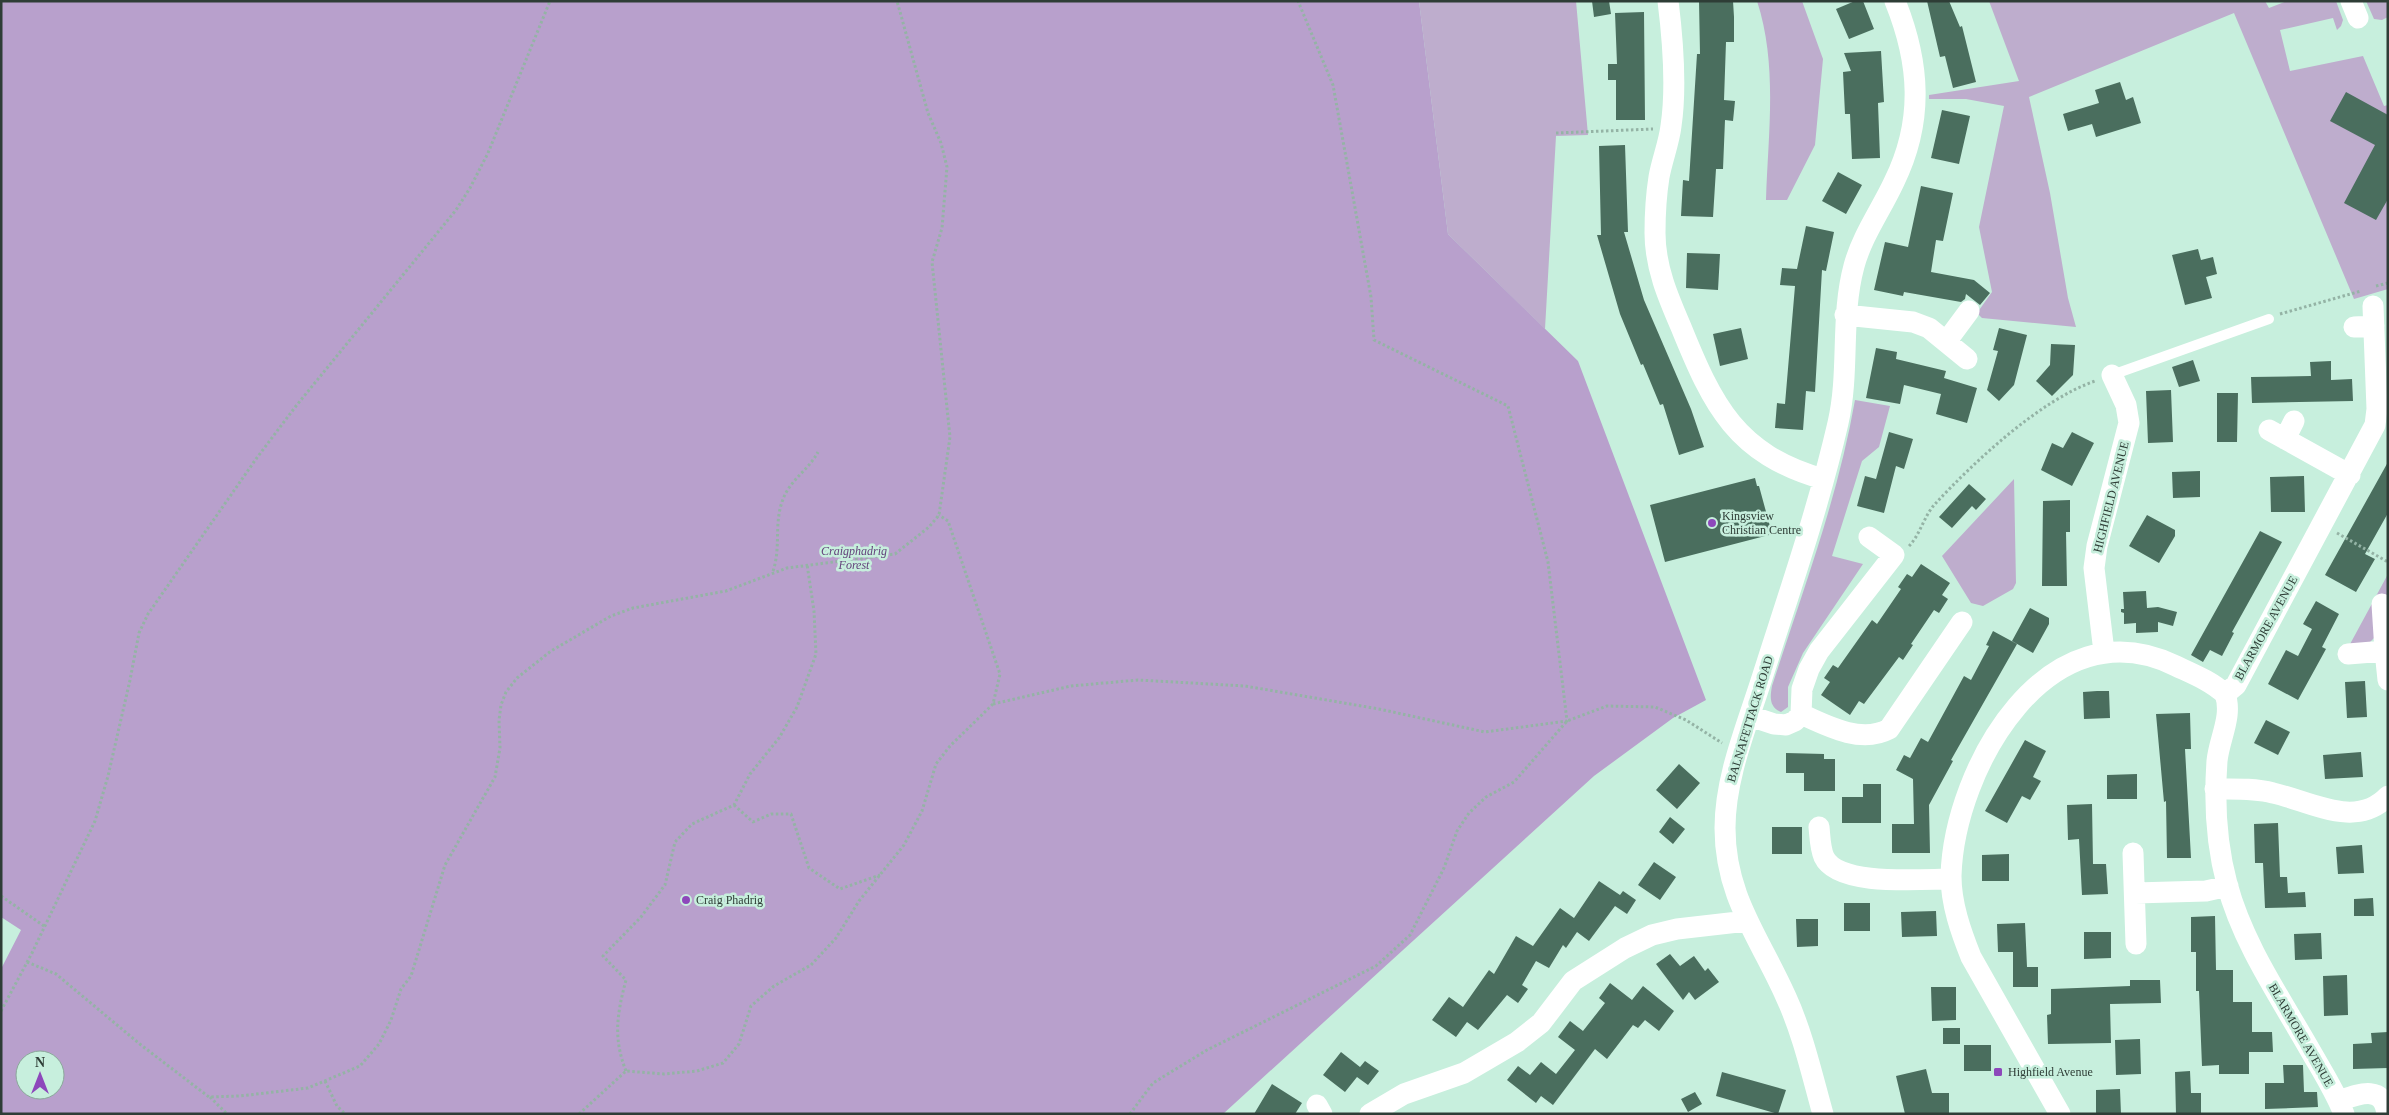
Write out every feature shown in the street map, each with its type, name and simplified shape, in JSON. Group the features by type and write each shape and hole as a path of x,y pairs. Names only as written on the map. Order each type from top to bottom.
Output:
{"street":[{"path":"1668,1 1671,25 1673,110 1655,206 1658,265 1691,353 1713,400 1732,426 1778,464 1823,480"},
{"name":"BALNAFETTACK ROAD","path":"1823,1114 1797,1024 1786,997 1746,921 1738,901 1732,877 1725,829 1730,782 1823,480 1839,421 1845,315 1855,262 1866,236 1895,181 1907,150 1914,119 1916,90 1913,59 1895,1"},
{"name":"BLARMORE AVENUE","path":"2367,308 2377,409 2375,425 2350,475 2236,685 2225,694 2228,712 2217,758 2215,789 2217,834 2228,886 2242,925 2259,961 2341,1107 2365,1093 2376,1095 2383,1101 2387,1114"},
{"path":"1946,342 1969,311"},
{"path":"1845,315 1913,322 1929,328 1967,359"},
{"name":"HIGHFIELD AVENUE","path":"2104,652 2094,568 2097,546 2129,423 2126,406 2112,375"},
{"path":"2282,430 2350,475"},
{"path":"1750,716 1786,725 1795,721 1801,714 1802,689 1809,669 1819,650 1894,555 1868,537"},
{"path":"2382,604 2388,680"},
{"path":"1801,714 1851,733 1876,736 1888,729 1962,622"},
{"path":"2348,654 2385,651"},
{"path":"2060,1114 1971,957 1958,919 1951,878 1956,832 1961,811 1978,770 2008,719 2024,698 2047,676 2074,661 2104,652 2151,655 2166,660 2209,682 2225,694"},
{"path":"2215,789 2273,792 2353,814 2369,810 2380,804 2388,796"},
{"path":"1819,827 1824,858 1832,868 1848,875 1872,878 1951,878"},
{"path":"2133,853 2136,893 2136,944"},
{"path":"2136,893 2206,891 2228,886"},
{"path":"1370,1114 1404,1094 1464,1073 1517,1042 1541,1023 1572,981 1625,948 1652,935 1677,929 1746,921"}],"lane":[{"path":"2112,375 2269,320"}],"path":[{"path":"1,1011 27,962 95,821 115,747 139,633 148,614 256,459 296,406 456,210 488,153 550,1"},
{"path":"209,1097 240,1096 308,1088 360,1066 370,1056 385,1032 401,989 411,976 445,865 495,777 500,748 499,720 501,705 506,692 517,678 551,651 610,616 633,608 726,591 772,571 807,564 895,554 929,527 939,515 950,437 932,262 942,228 946,167 941,143 928,113 897,1"},
{"path":"1130,1114 1153,1083 1161,1078 1207,1050 1376,966 1391,953 1410,935 1444,868 1456,831 1469,813 1486,797 1514,782 1567,721 1548,562 1508,406 1374,340 1371,297 1333,85 1298,1"},
{"path":"1556,133 1671,128"},
{"path":"2269,320 2280,314 2367,308 2388,283"},
{"path":"1894,555 1910,545 1933,506 2011,432 2062,396 2112,375"},
{"path":"772,571 778,552 781,503 792,482 812,463 818,452"},
{"path":"939,515 948,520 1000,674 993,704"},
{"path":"2323,525 2388,562"},
{"path":"626,1071 618,1051 617,1016 626,980 603,956 641,917 665,884 675,842 692,824 734,804 750,774 779,738 797,706 816,654 814,611 807,564"},
{"path":"579,1114 626,1071 664,1074 697,1071 723,1063 740,1044 751,1006 774,986 811,964 836,938 859,901 904,845 922,811 936,764 950,746 993,704 1071,686 1138,680 1245,686 1378,709 1485,732 1567,721 1607,706 1654,707 1686,720 1716,740 1739,751"},
{"path":"734,804 753,822 771,814 791,814 797,827 809,868 840,889 880,875"},
{"path":"1,896 44,926"},
{"path":"27,962 56,974 209,1097 227,1114"},
{"path":"325,1081 337,1106 345,1114"}],"shaded area":[{"path":"1419,1 1576,1 1588,135 1556,136 1545,329 1448,234"},
{"path":"1757,1 1802,1 1823,59 1815,145 1787,200 1766,200 1770,125 1770,75 1768,50"},
{"path":"1989,1 2265,1 2269,8 2287,1 2336,1 2343,20 2337,30 2333,18 2280,30 2290,71 2363,56 2384,106 2388,105 2388,289 2354,299 2234,13 2029,97 2050,193 2068,298 2076,327 1982,318 1977,313 1992,292 1979,227 2004,106 1966,99 1929,99 1929,95 2019,81"},
{"path":"2366,1 2388,1 2388,17 2382,20 2374,19"},
{"path":"1855,400 1890,406 1879,447 1862,461 1832,556 1863,564 1803,653 1788,687 1788,707 1781,712 1772,704 1772,686 1829,509 1848,437"},
{"path":"2014,479 2016,583 2013,589 1983,606 1971,603 1942,556"},
{"path":"2388,574 2388,601 2374,638 2368,644 2349,646"}],"green space":[{"name":"Craigphadrig Forest","path":"1,1 1419,1 1448,234 1578,361 1706,700 1673,718 1594,776 1223,1114 1,1114 1,969 21,930 1,917"}],"building":[{"path":"1592,1 1609,1 1611,14 1594,17"},
{"path":"1699,1 1733,1 1734,42 1726,42 1724,100 1735,101 1733,121 1725,120 1723,169 1716,169 1713,217 1681,216 1683,180 1689,181 1697,54 1700,54"},
{"path":"1855,1 1863,1 1874,29 1849,39 1836,9"},
{"path":"1927,1 1949,1 1960,27 1962,26 1976,82 1953,88 1945,56 1940,57"},
{"path":"1644,12 1645,120 1616,120 1616,80 1608,80 1608,64 1617,64 1615,13"},
{"path":"1881,51 1884,102 1878,103 1880,158 1852,159 1850,114 1845,114 1843,72 1851,71 1844,53"},
{"path":"2120,82 2126,100 2133,97 2141,123 2096,137 2092,124 2068,131 2063,114 2099,103 2095,90"},
{"path":"2346,92 2388,115 2388,199 2376,220 2344,203 2375,145 2330,121"},
{"path":"1942,110 1970,116 1959,164 1931,158"},
{"path":"1625,145 1628,232 1624,232 1644,300 1691,409 1704,447 1679,455 1663,404 1660,405 1620,314 1597,235 1601,235 1599,146"},
{"path":"1838,172 1862,185 1846,214 1822,201"},
{"path":"1921,186 1953,193 1943,241 1936,240 1931,272 1974,280 1990,293 1980,305 1966,294 1965,299 1961,302 1904,292 1903,296 1874,290 1885,242 1908,247"},
{"path":"1806,226 1834,232 1826,271 1822,270 1815,392 1806,391 1803,430 1775,428 1777,403 1785,404 1795,286 1780,285 1782,268 1797,269"},
{"path":"2198,249 2201,260 2213,257 2217,274 2206,277 2212,298 2185,305 2172,255"},
{"path":"1687,253 1720,254 1718,290 1686,288"},
{"path":"1741,328 1748,359 1720,366 1713,334"},
{"path":"1999,328 2027,335 2014,385 1999,401 1987,390 1998,351 1993,350"},
{"path":"2051,344 2075,345 2073,375 2052,396 2036,381 2050,365"},
{"path":"1876,348 1897,352 1896,359 1946,371 1944,378 1977,388 1967,423 1936,414 1941,394 1904,385 1900,404 1866,398"},
{"path":"2193,360 2200,381 2179,387 2172,367"},
{"path":"2331,361 2331,380 2352,379 2353,401 2252,403 2251,377 2311,376 2310,362"},
{"path":"2171,390 2173,442 2148,443 2146,391"},
{"path":"2217,393 2238,393 2237,442 2217,442"},
{"path":"1889,432 1913,439 1904,469 1896,466 1884,513 1857,506 1865,476 1876,479"},
{"path":"2072,432 2094,443 2072,486 2041,470 2052,443 2063,448"},
{"path":"2388,462 2388,513 2365,554 2375,559 2356,592 2325,575"},
{"path":"2200,471 2200,497 2173,498 2172,472"},
{"path":"2304,476 2305,512 2271,512 2270,477"},
{"name":"Kingsview Christian Centre","path":"1755,478 1771,530 1768,531 1769,535 1665,562 1650,505"},
{"path":"1969,484 1986,499 1976,510 1972,506 1952,528 1939,517"},
{"path":"2070,500 2070,532 2066,532 2067,586 2042,586 2043,501"},
{"path":"2147,515 2175,530 2175,536 2159,563 2129,546"},
{"path":"2260,531 2282,542 2232,632 2234,633 2222,656 2210,650 2203,662 2191,655"},
{"path":"1921,564 1950,583 1942,595 1948,599 1939,613 1934,610 1911,644 1913,645 1903,660 1899,657 1864,704 1859,701 1850,715 1821,695 1830,682 1824,678 1833,665 1838,668 1872,620 1877,624 1901,589 1898,587 1907,574 1912,577"},
{"path":"2146,591 2147,608 2158,607 2177,612 2173,626 2158,622 2158,632 2136,633 2136,623 2124,624 2124,613 2121,612 2121,609 2124,609 2123,592"},
{"path":"2316,601 2339,614 2322,647 2326,649 2298,700 2268,684 2286,650 2298,656 2312,629 2303,624"},
{"path":"2030,608 2049,618 2049,624 2033,653 2012,641"},
{"path":"1993,631 2017,644 1951,760 1953,761 1929,805 1930,853 1892,853 1892,824 1914,824 1913,779 1896,770 1904,755 1910,758 1921,738 1928,742 1964,676 1971,680 1989,646 1986,645"},
{"path":"2365,681 2367,717 2347,718 2345,682"},
{"path":"2109,691 2110,718 2084,719 2083,692"},
{"path":"2190,713 2191,749 2185,749 2191,858 2167,858 2166,801 2164,802 2156,714"},
{"path":"2266,720 2290,732 2278,755 2254,743"},
{"path":"2025,740 2046,751 2033,777 2041,781 2030,800 2022,796 2007,823 1985,811"},
{"path":"2361,752 2363,777 2325,779 2323,755"},
{"path":"1786,753 1824,754 1824,759 1835,759 1835,791 1804,791 1804,773 1786,773"},
{"path":"1679,764 1700,783 1677,809 1656,790"},
{"path":"2137,774 2137,799 2107,799 2107,775"},
{"path":"1863,784 1881,784 1881,823 1842,823 1842,797 1863,797"},
{"path":"2092,804 2093,864 2106,864 2108,894 2082,895 2079,839 2068,840 2067,805"},
{"path":"1670,817 1685,829 1673,844 1659,832"},
{"path":"2278,823 2280,877 2287,877 2288,893 2305,892 2306,907 2265,908 2263,863 2255,863 2254,824"},
{"path":"1772,827 1802,827 1802,854 1772,854"},
{"path":"2362,845 2364,873 2338,874 2336,847"},
{"path":"2009,854 2009,881 1982,881 1982,855"},
{"path":"1654,862 1676,877 1660,900 1638,885"},
{"path":"1599,881 1620,895 1623,891 1636,900 1627,914 1615,906 1589,941 1577,932 1566,948 1563,945 1549,968 1536,961 1522,985 1528,989 1518,1003 1507,995 1478,1030 1467,1022 1456,1037 1432,1020 1449,997 1463,1007 1489,970 1494,974 1516,936 1533,946 1560,908 1574,918"},
{"path":"2373,898 2374,916 2354,916 2354,899"},
{"path":"1844,903 1870,903 1870,931 1844,931"},
{"path":"1936,911 1937,936 1902,937 1901,912"},
{"path":"2215,916 2216,970 2233,970 2233,1002 2252,1002 2252,1032 2272,1032 2273,1052 2249,1052 2249,1074 2219,1074 2219,1065 2202,1066 2199,991 2196,991 2196,952 2191,952 2191,917"},
{"path":"1796,919 1818,919 1818,946 1797,947"},
{"path":"2025,923 2027,967 2038,967 2038,987 2013,987 2013,952 1998,952 1997,924"},
{"path":"2084,932 2111,932 2111,958 2084,959"},
{"path":"2321,933 2322,959 2295,960 2294,934"},
{"path":"1670,954 1680,966 1694,956 1705,971 1708,968 1719,982 1695,1000 1689,992 1683,1000 1656,964"},
{"path":"2347,975 2348,1015 2324,1016 2323,976"},
{"path":"2130,980 2160,980 2161,1003 2110,1004 2111,1043 2048,1044 2047,1015 2051,1014 2051,989 2130,986"},
{"path":"1610,983 1632,1000 1643,986 1674,1011 1659,1031 1645,1020 1638,1028 1633,1025 1607,1059 1595,1049 1553,1105 1541,1096 1536,1103 1507,1080 1518,1066 1530,1075 1541,1062 1556,1074 1575,1050 1558,1037 1570,1021 1583,1031 1605,1003 1599,998"},
{"path":"1931,987 1956,987 1956,1020 1932,1021"},
{"path":"1943,1028 1960,1028 1960,1044 1943,1044"},
{"path":"2388,1032 2388,1068 2353,1069 2353,1044 2372,1043 2371,1033"},
{"path":"2140,1039 2141,1074 2116,1075 2115,1040"},
{"path":"1964,1045 1991,1045 1991,1071 1964,1071"},
{"path":"1341,1052 1360,1067 1365,1061 1379,1071 1368,1085 1357,1077 1345,1092 1323,1075"},
{"path":"2283,1065 2303,1065 2304,1092 2317,1092 2318,1107 2265,1109 2265,1083 2284,1083"},
{"path":"1926,1069 1932,1093 1949,1093 1949,1114 1905,1114 1896,1076"},
{"path":"2190,1071 2191,1093 2201,1093 2201,1114 2176,1114 2175,1072"},
{"path":"1722,1072 1786,1090 1778,1114 1716,1096"},
{"path":"1272,1084 1302,1103 1295,1114 1254,1114"},
{"path":"2120,1089 2121,1114 2096,1114 2096,1090"},
{"path":"1695,1092 1702,1104 1688,1112 1681,1099"}],"place":[{"name":"Kingsview Christian Centre","path":"1712,523"},
{"name":"Craig Phadrig","path":"686,900"},
{"name":"Highfield Avenue","path":"1998,1072"}]}
